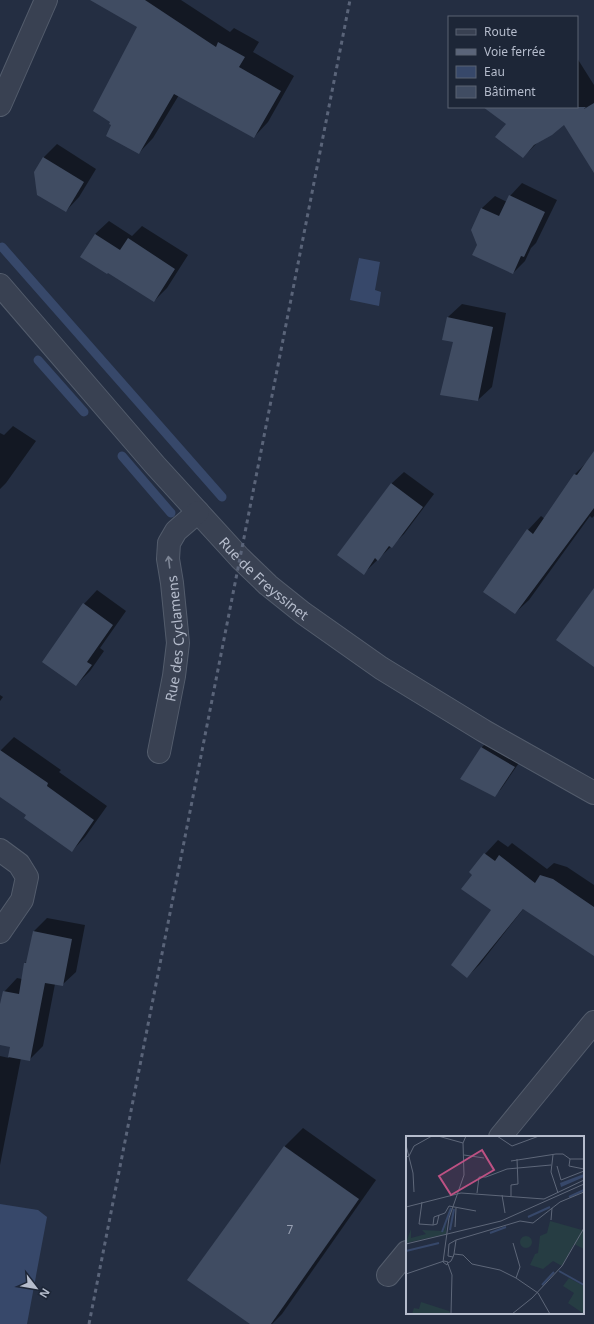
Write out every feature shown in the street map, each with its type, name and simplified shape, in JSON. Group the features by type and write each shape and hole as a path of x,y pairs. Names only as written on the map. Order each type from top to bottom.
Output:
{"street":[{"path":"0,105 46,0"},
{"name":"Rue de Freyssinet","path":"0,285 155,465 240,558 268,584 303,613 380,668 484,731 594,793"},
{"name":"Rue des Cyclamens","path":"159,752 174,676 178,643 168,559 169,543 176,531 198,512"},
{"path":"0,850 20,864 27,877 22,900 0,932"},
{"path":"501,1136 594,1022"},
{"path":"388,1275 406,1253"}],"water":[{"path":"359,258 380,262 375,290 381,292 379,306 350,300"},
{"path":"0,1204 38,1210 47,1217 27,1324 0,1324"}],"building":[{"path":"90,0 145,0 216,47 218,42 245,57 239,67 281,91 254,138 174,94 139,154 106,136 111,125 109,124 110,122 93,111 137,27"},
{"path":"594,103 594,173 564,125 552,135 534,145 523,158 495,137 506,124 484,108 586,107 584,109"},
{"path":"43,157 84,182 66,212 37,195 34,172"},
{"path":"509,195 545,212 524,257 521,256 513,274 472,255 477,245 471,230 481,208 499,216"},
{"path":"95,234 120,250 128,238 175,269 154,302 80,257"},
{"path":"447,317 493,327 478,401 440,395 453,342 442,340"},
{"path":"594,451 594,508 515,614 483,592 527,529 533,534 574,474 577,475"},
{"path":"391,483 423,507 392,548 389,546 378,561 375,558 364,575 337,555"},
{"path":"594,588 594,667 556,640"},
{"path":"83,603 113,625 87,662 92,665 76,686 42,662"},
{"path":"481,747 515,767 495,797 460,779"},
{"path":"0,750 48,783 47,786 94,820 72,852 24,818 26,815 0,797"},
{"path":"484,853 495,861 499,855 535,883 540,875 553,879 594,907 594,956 523,909 467,978 451,965 491,910 461,889 472,875 469,872"},
{"path":"33,931 72,939 63,986 45,983 30,1061 8,1057 10,1047 0,1045 0,1004 3,991 19,994 24,963 26,963"},
{"path":"284,1146 359,1199 271,1324 250,1324 187,1280"}],"waterway":[{"path":"2,247 222,497"},
{"path":"38,360 84,412"},
{"path":"122,456 171,513"}],"railway":[{"path":"89,1324 350,0"}]}
